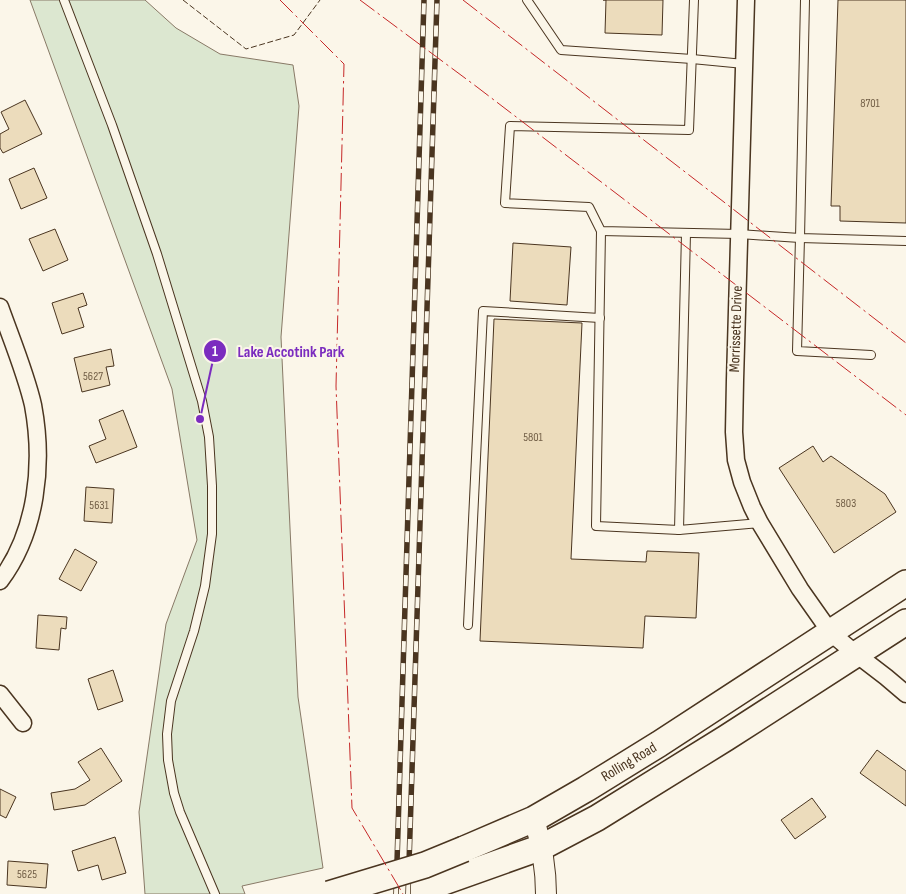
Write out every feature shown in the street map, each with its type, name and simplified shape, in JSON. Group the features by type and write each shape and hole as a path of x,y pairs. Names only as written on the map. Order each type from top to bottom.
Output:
{"main road":[{"name":"Rolling Road","path":"329,894 425,865 534,819 659,744 906,583"},
{"name":"Rolling Road","path":"410,894 542,847 597,818 726,738 906,622"}],"street":[{"name":"Morrissette Drive","path":"746,0 734,432 736,460 742,482 760,523 800,589 831,633 906,694"},
{"path":"0,307 26,380 32,404 37,432 38,460 36,485 26,529 15,557 0,581"},
{"path":"0,694 23,723"},
{"path":"534,819 542,847 546,894"}],"lane":[{"path":"64,0 112,124 157,254 202,401 209,437 212,534 204,586 194,631 171,701 167,734 168,760 174,793 180,812 216,894"},
{"path":"527,0 561,50 744,64"},
{"path":"694,0 689,130 510,126 505,203 589,207 601,231 596,526 679,530 760,523"},
{"path":"805,0 797,351 871,355"},
{"path":"601,231 739,234 906,241"},
{"path":"679,530 686,233"},
{"path":"468,625 484,311 600,318"}],"green space":[{"path":"30,0 145,0 176,28 220,54 293,65 299,106 281,337 298,697 323,868 242,886 245,894 145,894 139,812 166,624 197,540 172,389"}],"building":[{"path":"606,0 663,0 662,35 605,33"},
{"path":"838,0 906,0 906,223 840,221 840,206 831,206"},
{"path":"25,100 42,134 3,153 0,148 0,134 9,129 1,112"},
{"path":"34,168 47,198 21,209 9,179"},
{"path":"55,229 68,260 43,271 29,239"},
{"path":"513,243 571,247 567,305 510,301"},
{"path":"83,293 87,305 78,308 84,327 62,334 52,303"},
{"path":"494,319 582,323 571,559 646,562 647,551 699,553 696,618 645,616 643,648 480,641"},
{"path":"111,349 114,366 106,367 110,385 82,392 74,358"},
{"path":"123,410 137,447 96,463 89,446 106,439 99,420"},
{"path":"813,446 823,462 831,456 885,494 896,512 834,553 779,468"},
{"path":"86,487 114,489 112,523 84,521"},
{"path":"75,549 97,562 81,591 59,579"},
{"path":"38,615 67,617 66,629 61,628 59,650 36,648"},
{"path":"113,670 123,701 98,710 88,679"},
{"path":"101,748 122,781 85,805 54,810 51,793 75,789 90,780 78,762"},
{"path":"877,750 906,771 906,806 860,773"},
{"path":"0,789 16,797 6,818 0,815"},
{"path":"812,798 826,817 795,839 781,820"},
{"path":"115,837 126,873 102,880 98,865 78,871 72,851"},
{"path":"8,861 48,864 46,888 7,885"}],"railway":[{"path":"396,894 424,0"},
{"path":"408,894 437,0"}],"fence":[{"path":"183,0 246,49 294,35 320,0"}],"power":[{"path":"280,0 344,64 336,386 352,808 403,894"},
{"path":"360,0 477,87 906,415"},
{"path":"463,0 906,343"}],"place":[{"name":"Lake Accotink Park","path":"200,419"}]}
